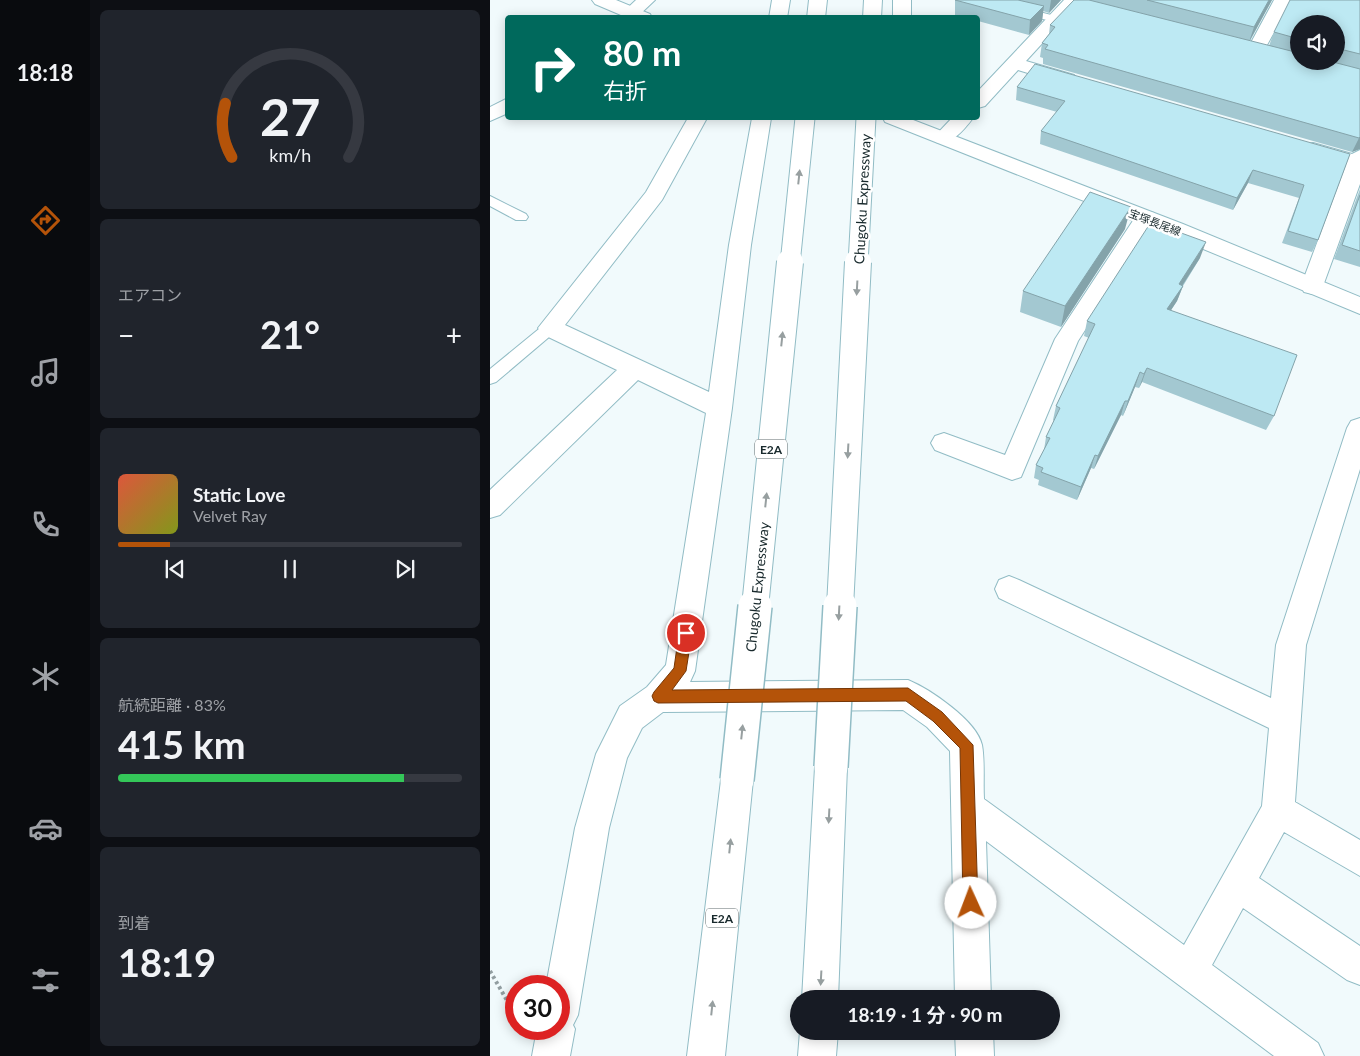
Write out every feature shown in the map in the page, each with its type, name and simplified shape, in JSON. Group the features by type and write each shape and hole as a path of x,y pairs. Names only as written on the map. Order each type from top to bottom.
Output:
{"main road":[{"path":"601,0 631,15"},
{"path":"634,15 646,0"},
{"path":"778,15 781,0"},
{"path":"816,15 818,0"},
{"path":"872,15 873,0"},
{"path":"902,0 902,15"},
{"path":"1256,50 1283,0"},
{"path":"980,100 1055,19 1077,4"},
{"path":"1237,45 1275,55"},
{"path":"1013,63 1080,82"},
{"path":"490,115 505,106"},
{"path":"696,120 655,195 550,328 719,408"},
{"path":"566,975 592,828 612,754 631,717 658,696 680,671 719,408 740,245 762,120"},
{"name":"Chugoku Expressway","path":"706,1056 737,780 805,120"},
{"name":"Chugoku Expressway","path":"820,990 866,120"},
{"name":"宝塚長尾線","path":"902,120 1360,306"},
{"path":"943,138 961,120"},
{"path":"1291,143 1359,159 1312,286"},
{"path":"944,443 1012,469 1067,340 1146,218"},
{"path":"490,508 635,368"},
{"path":"1190,970 1278,810 1290,646 1360,428"},
{"path":"1009,589 1284,720"},
{"path":"658,696 908,694 938,716 966,745 974,990"},
{"path":"968,808 1305,1056"},
{"path":"1278,810 1360,860"},
{"path":"1238,884 1360,967"},
{"path":"551,1056 554,1040"},
{"path":"817,1056 818,1040"},
{"path":"974,1040 975,1056"}],"lane":[{"path":"979,0 1007,3 1055,19"},
{"path":"490,200 521,217"},
{"path":"490,378 550,328"}],"path":[{"path":"490,972 505,997"}],"building":[{"path":"955,0 1018,0 1044,6 1030,20"},
{"path":"1074,0 1089,0 1290,51 1290,70 1345,70 1345,65 1360,69 1360,137 1045,49 1048,45 1042,43 1055,27 1050,25"},
{"path":"1147,0 1269,0 1254,27"},
{"path":"1290,0 1360,0 1360,54 1345,50 1345,15 1290,15 1290,36 1274,32"},
{"path":"1035,64 1350,154 1318,240 1288,231 1304,185 1253,170 1237,198 1041,131 1065,101 1017,87"},
{"path":"1090,192 1131,207 1065,306 1023,291"},
{"path":"1360,195 1360,251 1342,245"},
{"path":"1151,222 1206,242 1179,284 1183,286 1167,309 1297,355 1274,416 1147,368 1144,374 1140,372 1128,401 1125,401 1098,456 1095,455 1081,487 1041,472 1043,468 1036,465 1050,438 1046,437 1060,408 1056,406 1095,324 1087,321"}],"route":[{"path":"686,633 680,671 658,696 908,694 938,716 966,745 971,903"}]}
